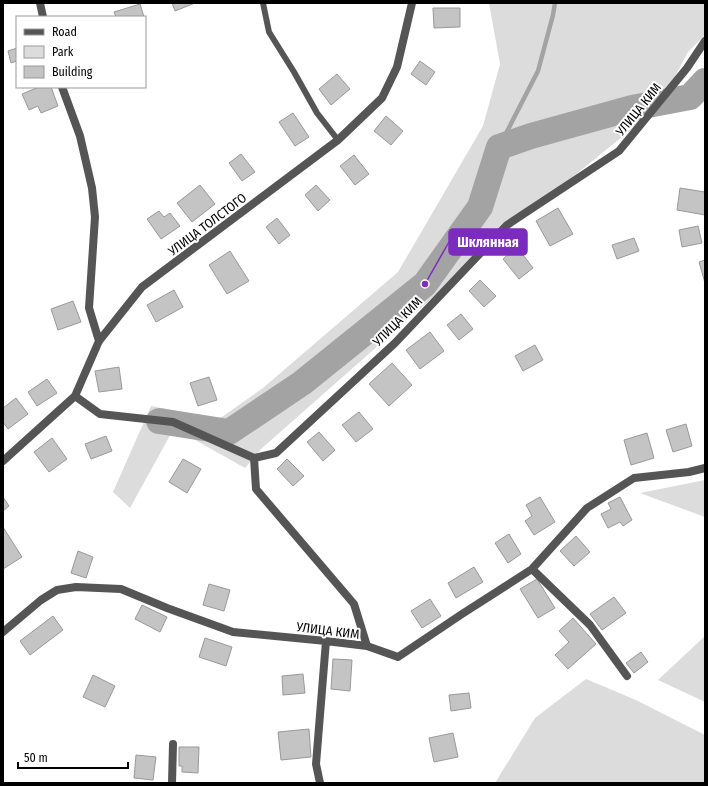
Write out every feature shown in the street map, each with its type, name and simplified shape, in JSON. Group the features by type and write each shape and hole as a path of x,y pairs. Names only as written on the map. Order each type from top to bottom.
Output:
{"street":[{"path":"40,3 43,16"},
{"name":"УЛИЦА ТОЛСТОГО","path":"3,461 75,396 99,341 142,287 338,140 382,98 397,67 412,3"},
{"name":"УЛИЦА КИМ","path":"254,458 276,453 395,342 507,225 619,151 687,68 705,41"},
{"path":"62,88 80,136 92,188 95,217 89,308 99,341"},
{"path":"75,396 100,414 173,422 254,458 256,489 354,604 367,646"},
{"name":"УЛИЦА КИМ","path":"3,632 41,600 57,590 76,587 121,589 167,608 233,632 367,646 398,657 532,569 587,508 634,478 689,472 705,468"},
{"path":"532,569 590,625 627,676"},
{"path":"320,783 316,764 326,641"},
{"path":"172,783 173,744"}],"lane":[{"path":"263,3 269,32 317,113 338,140"}],"green space":[{"path":"489,3 705,3 705,35 688,52 659,107 533,209 261,449 245,468 174,428 130,508 113,492 151,406 219,419 263,388 398,272 483,126 500,64"},
{"path":"705,480 705,517 640,493"},
{"path":"705,636 705,702 658,680"},
{"path":"586,679 636,700 705,735 705,783 495,783 535,718"}],"building":[{"path":"172,3 195,3 175,11"},
{"path":"140,4 144,16 116,16 114,12"},
{"path":"433,8 460,8 460,27 434,28"},
{"path":"16,48 16,61 11,63 8,51"},
{"path":"420,61 435,72 426,85 411,74"},
{"path":"337,74 350,89 331,105 319,89"},
{"path":"37,88 51,88 58,106 41,113 38,106 29,110 22,94"},
{"path":"293,113 309,137 295,146 279,122"},
{"path":"386,116 403,131 391,145 374,131"},
{"path":"241,154 255,172 242,181 229,163"},
{"path":"354,155 369,174 355,185 340,166"},
{"path":"200,185 215,204 192,222 177,203"},
{"path":"316,185 330,200 318,211 305,195"},
{"path":"680,188 705,192 705,215 677,210"},
{"path":"558,208 573,234 550,246 536,221"},
{"path":"159,211 164,217 170,213 180,226 161,239 147,219"},
{"path":"277,218 290,235 279,244 266,227"},
{"path":"698,226 702,243 682,247 679,230"},
{"path":"634,238 639,251 617,259 612,245"},
{"path":"517,247 533,268 519,279 503,259"},
{"path":"230,251 249,281 227,294 209,265"},
{"path":"705,260 705,283 699,262"},
{"path":"480,280 496,296 484,307 469,291"},
{"path":"174,290 183,307 156,322 147,305"},
{"path":"73,301 81,322 58,330 51,309"},
{"path":"461,314 473,329 459,340 447,325"},
{"path":"430,332 444,351 420,369 406,350"},
{"path":"535,345 543,360 523,371 515,356"},
{"path":"392,363 412,385 389,406 369,384"},
{"path":"119,367 122,389 99,392 95,371"},
{"path":"209,377 217,400 198,406 190,383"},
{"path":"47,379 57,393 37,406 28,392"},
{"path":"16,398 28,414 8,429 3,422 3,408"},
{"path":"359,412 373,429 356,442 342,425"},
{"path":"686,424 692,446 673,452 666,430"},
{"path":"319,432 335,450 323,461 307,442"},
{"path":"647,433 654,458 631,465 624,440"},
{"path":"106,436 112,451 91,459 85,444"},
{"path":"52,438 67,459 49,472 34,452"},
{"path":"183,459 201,469 187,493 169,482"},
{"path":"287,459 304,476 293,486 277,469"},
{"path":"3,497 9,506 3,511"},
{"path":"540,497 555,522 534,535 525,521 532,516 526,505"},
{"path":"620,497 632,520 623,526 620,522 608,528 601,514 611,509 608,503"},
{"path":"3,527 22,557 3,569"},
{"path":"509,534 521,554 508,563 495,543"},
{"path":"576,536 590,552 574,566 560,551"},
{"path":"78,551 93,557 86,578 71,573"},
{"path":"474,567 483,582 456,598 448,583"},
{"path":"537,579 555,608 538,618 520,589"},
{"path":"209,584 230,590 224,611 203,605"},
{"path":"614,597 626,613 602,630 590,614"},
{"path":"430,599 441,616 422,628 411,611"},
{"path":"142,605 167,617 160,632 135,619"},
{"path":"53,616 63,630 30,655 20,641"},
{"path":"573,618 596,644 568,669 555,655 569,642 559,631"},
{"path":"205,638 232,647 226,666 199,657"},
{"path":"641,652 648,662 634,673 626,663"},
{"path":"333,659 352,660 350,691 331,689"},
{"path":"303,674 305,693 283,695 282,676"},
{"path":"93,675 115,686 105,707 83,697"},
{"path":"469,693 471,708 451,711 449,695"},
{"path":"309,729 311,757 281,760 278,732"},
{"path":"453,733 458,757 434,762 429,738"},
{"path":"179,747 199,747 198,773 182,772 182,766 179,766"},
{"path":"136,755 156,757 153,780 134,778"}],"waterway":[{"path":"499,147 538,71 555,3"},
{"path":"159,421 229,432 302,383 425,284 480,207 499,147 531,136 632,108 690,97 705,81"}],"place":[{"name":"Шклянная","path":"425,284"}]}
